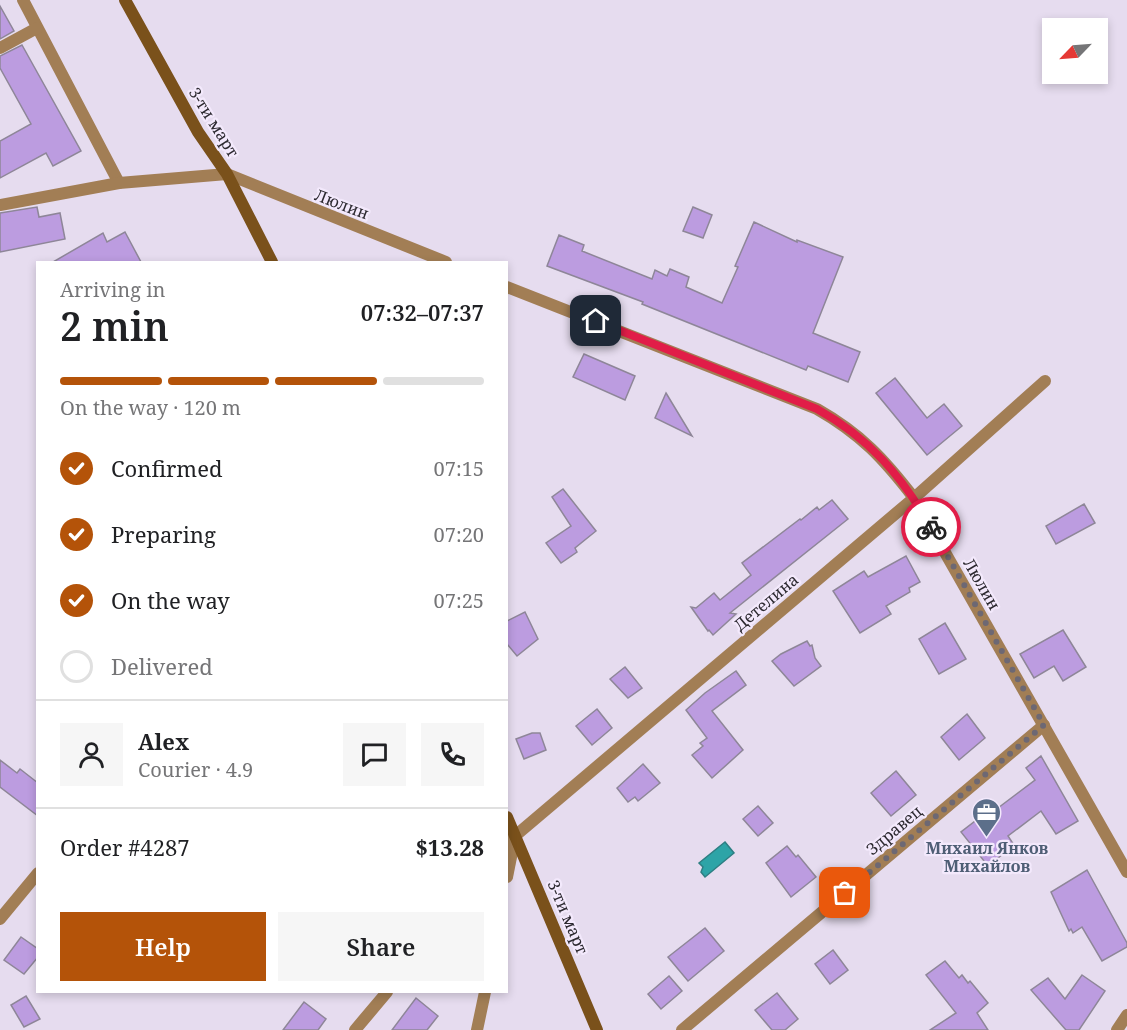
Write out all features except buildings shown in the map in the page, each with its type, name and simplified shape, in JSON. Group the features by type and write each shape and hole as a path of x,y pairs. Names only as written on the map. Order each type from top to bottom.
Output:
{"street":[{"path":"23,0 119,183"},
{"name":"3-ти март","path":"125,0 198,132 227,174 271,261"},
{"path":"0,48 37,28"},
{"path":"0,205 119,183 227,174"},
{"name":"Люлин","path":"227,174 444,261"},
{"name":"Люлин","path":"508,286 817,409 844,424 869,444 914,498 1127,872"},
{"name":"Детелина","path":"511,841 914,498 1045,381"},
{"name":"Здравец","path":"682,1030 1044,725"},
{"name":"3-ти март","path":"508,823 511,841 597,1030"},
{"path":"508,868 511,841"},
{"path":"0,920 36,875"},
{"path":"355,1030 386,993"},
{"path":"477,1030 485,993"},
{"path":"1117,1030 1127,1015"}],"shaded area":[{"path":"725,842 734,853 705,877 701,872 703,867 699,863"}],"way so far":[{"path":"845,893 1044,725 931,527"}],"place":[{"name":"Михаил Янков Михайлов","path":"987,838"}],"route":[{"path":"596,321 817,409 844,424 869,444 890,467 914,498 931,527"}]}
